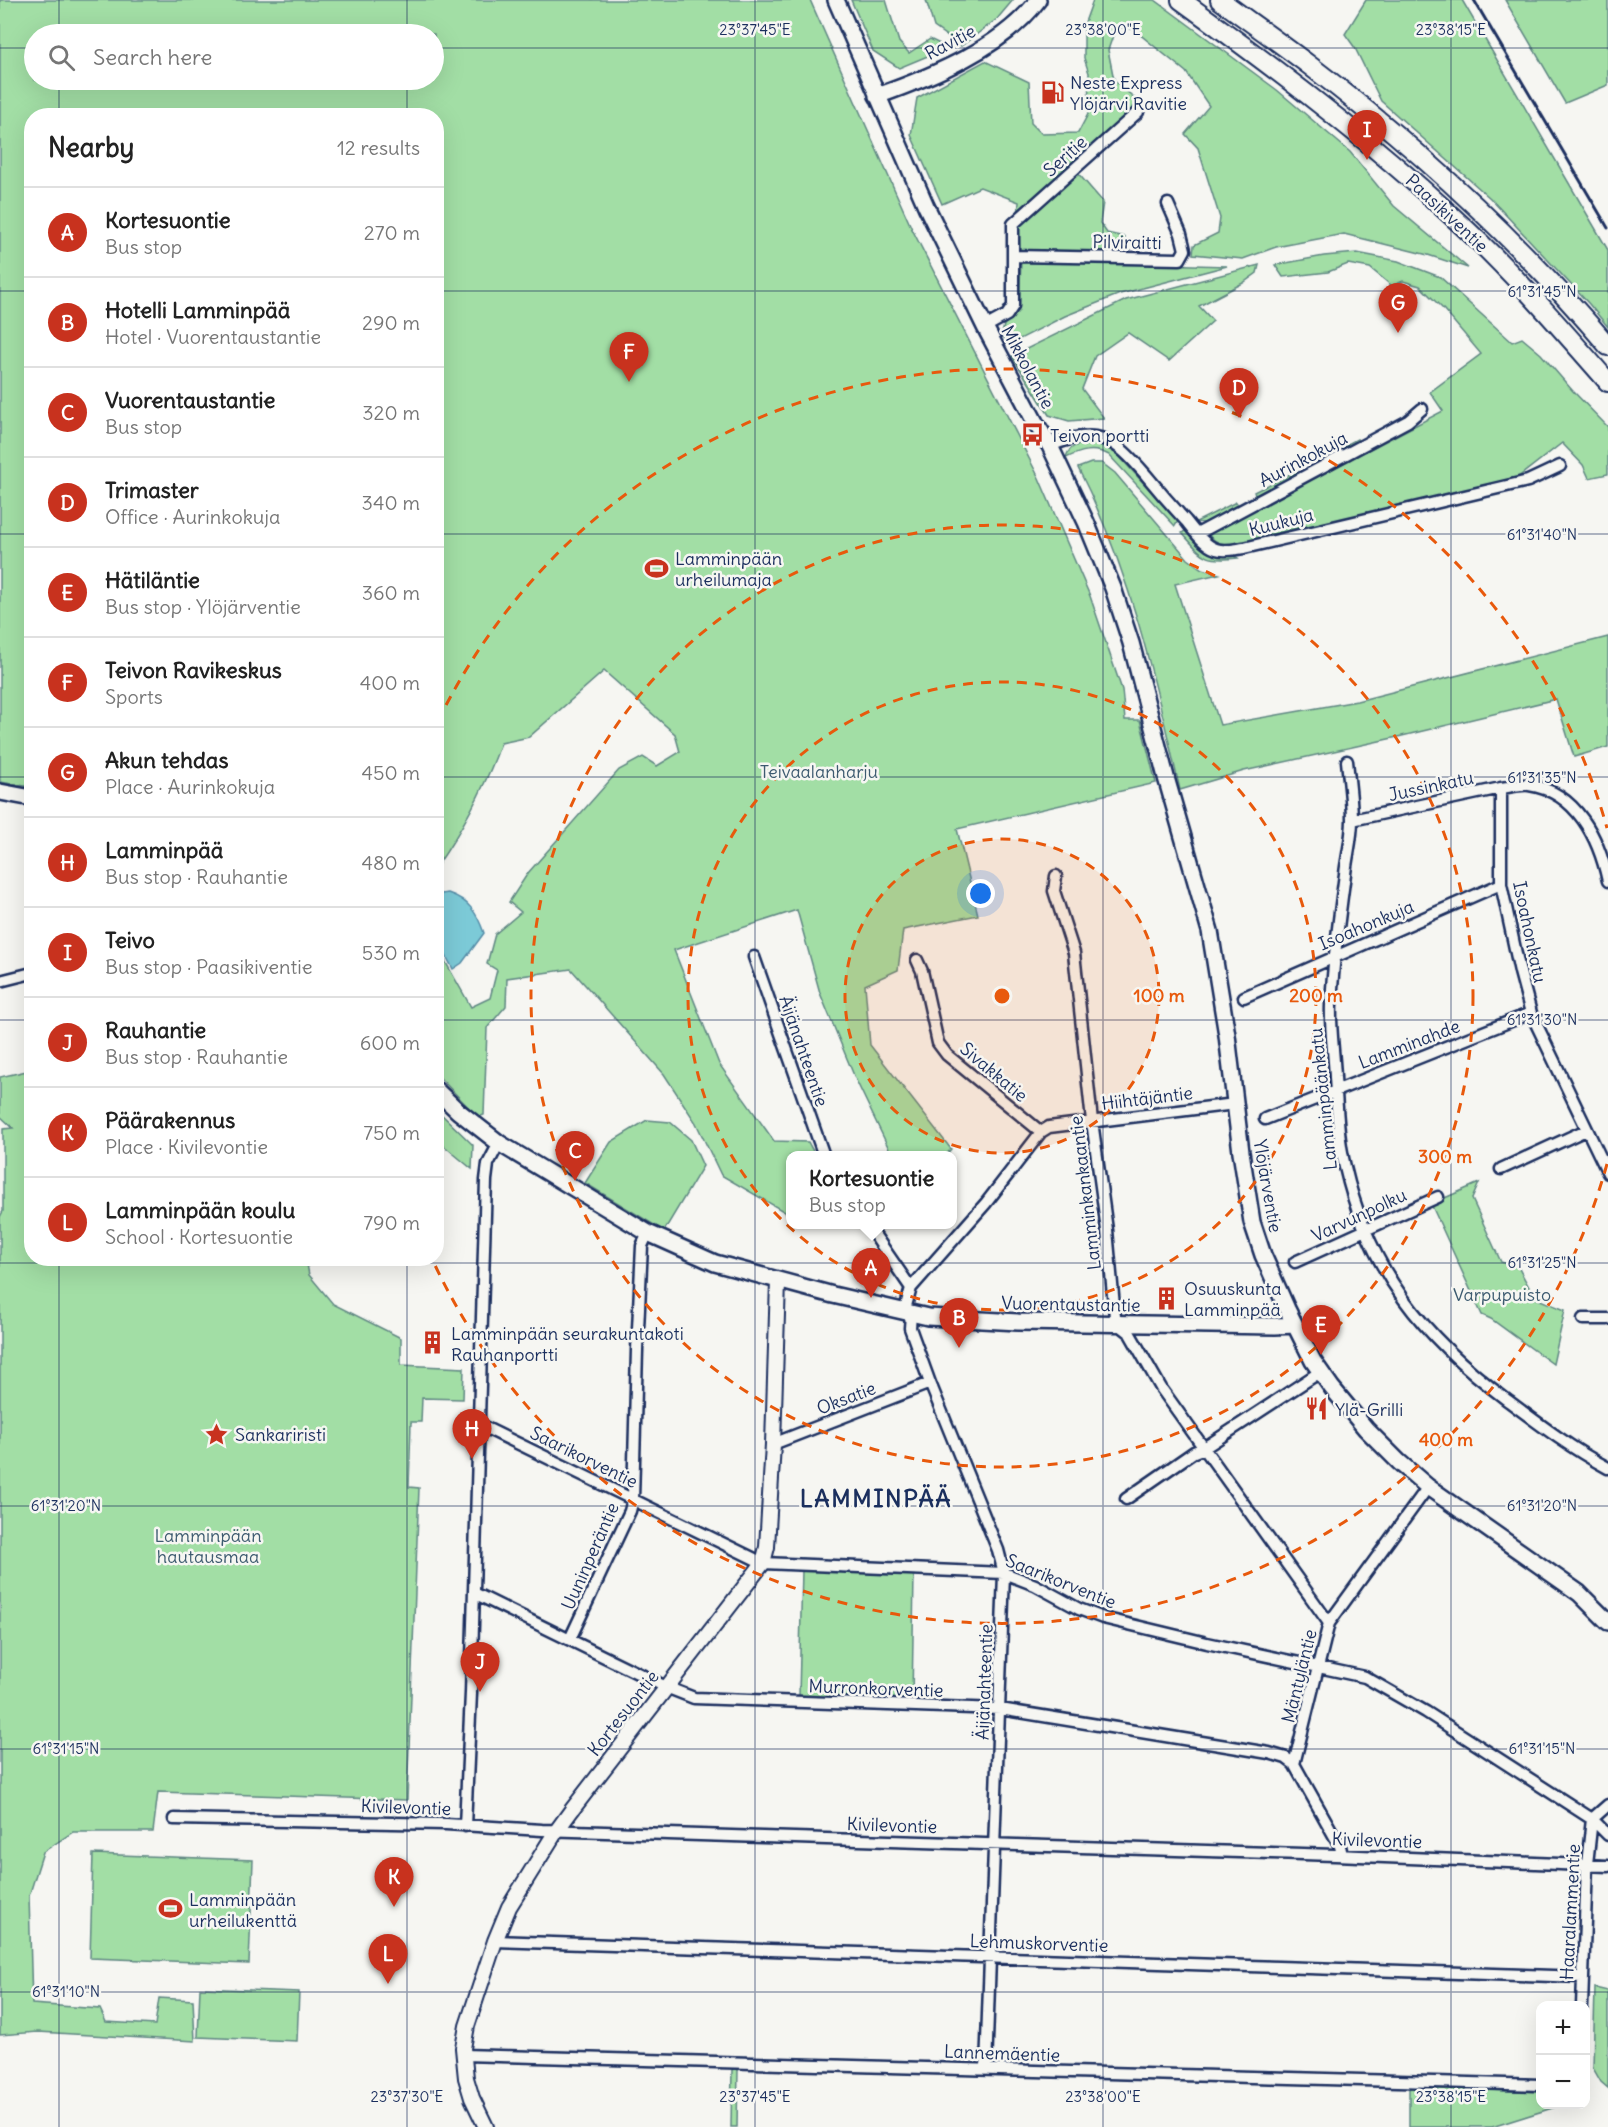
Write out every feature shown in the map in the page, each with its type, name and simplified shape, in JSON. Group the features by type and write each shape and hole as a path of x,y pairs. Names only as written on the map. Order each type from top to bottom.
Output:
{"highway":[{"name":"Paasikiventie","path":"1181,0 1267,62 1383,154 1498,260 1551,316 1608,382"},
{"name":"Paasikiventie","path":"1220,0 1308,64 1428,163 1511,241 1569,301 1608,346"}],"main road":[{"name":"Mikkolantie","path":"836,0 922,197 985,327 1050,446 1086,522 1113,588 1137,664 1171,796"},
{"name":"Ravitie","path":"878,96 928,76 972,54 991,43 1036,4 1046,0"},
{"path":"0,792 24,796"},
{"name":"Ylöjärventie","path":"1171,796 1210,931 1227,1035 1252,1222 1263,1255 1295,1325 1320,1372 1366,1429 1428,1487 1579,1593 1608,1622"},
{"name":"Vuorentaustantie","path":"444,1097 499,1143 648,1233 715,1263 778,1281 907,1313 952,1320 1120,1325 1295,1325"}],"street":[{"name":"Seritie","path":"1014,256 1013,224 1138,112"},
{"name":"Pilviraitti","path":"1014,256 1180,259 1185,250 1168,204"},
{"path":"985,327 1007,315 1013,306 1014,256"},
{"name":"Aurinkokuja","path":"1197,534 1408,422 1422,409"},
{"name":"Kuukuja","path":"1050,446 1067,439 1083,437 1096,437 1112,442 1128,454 1197,534 1216,549 1226,550 1244,548 1528,481 1560,466"},
{"name":"Lamminpäänkatu","path":"1347,761 1352,820 1334,956 1331,1008 1340,1142 1344,1167 1365,1232 1398,1293 1443,1347 1480,1380 1516,1407 1581,1453 1608,1468"},
{"name":"Jussinkatu","path":"1352,820 1501,788 1523,785 1536,787 1557,796 1570,805 1587,824 1596,842 1608,880"},
{"name":"Isoahonkatu","path":"1501,788 1502,884 1520,972 1531,1012 1608,1173"},
{"name":"Lamminkankaantie","path":"1056,876 1054,891 1074,952 1115,1317 1120,1325 1129,1332 1161,1388 1329,1623"},
{"name":"Isoahonkuja","path":"1244,997 1502,884"},
{"name":"Äijänahteentie","path":"754,957 823,1151"},
{"name":"Sivakkatie","path":"917,960 922,971 938,1043 947,1055 1041,1132"},
{"path":"0,981 24,975"},
{"name":"Lamminahde","path":"1265,1119 1531,1012"},
{"name":"Hiihtäjäntie","path":"1041,1132 1049,1127 1235,1104"},
{"path":"1501,1169 1586,1130"},
{"path":"907,1313 911,1288 986,1203 1041,1132"},
{"path":"465,1826 487,1171 499,1143"},
{"name":"Varvunpolku","path":"1295,1262 1438,1197"},
{"path":"870,1229 911,1288"},
{"name":"Uuninperäntie","path":"570,1639 630,1511 633,1499 642,1246 648,1233"},
{"name":"Kortesuontie","path":"462,2055 467,2026 495,1941 509,1908 558,1829 763,1563 768,1548 778,1281"},
{"name":"Äijänahteentie","path":"907,1313 910,1328 930,1383 998,1550 1004,1573 986,2069"},
{"path":"1583,1319 1608,1319"},
{"path":"1126,1499 1194,1452 1204,1448 1320,1372"},
{"name":"Oksatie","path":"773,1444 930,1383"},
{"name":"Saarikorventie","path":"480,1425 763,1563 1004,1573 1035,1585 1079,1609 1103,1618 1365,1677 1426,1712 1592,1820 1608,1835"},
{"name":"Mäntyläntie","path":"1294,1764 1329,1623 1428,1487"},
{"name":"Murronkorventie","path":"474,1593 666,1687 694,1698 1000,1709 1269,1753 1286,1758 1294,1764"},
{"path":"1294,1764 1340,1846 1342,1855"},
{"path":"1592,1820 1608,1805"},
{"name":"Kivilevontie","path":"174,1819 558,1829 1608,1866"},
{"name":"Haaralammentie","path":"1582,2001 1587,1864 1592,1820"},
{"name":"Lehmuskorventie","path":"495,1941 1582,1977"},
{"path":"462,2055 469,2089 486,2127"},
{"name":"Lannemäentie","path":"462,2055 1536,2085"}],"green space":[{"name":"Teivaalanharju","path":"0,0 810,0 912,229 1039,478 1090,596 1122,690 1125,720 1140,720 1156,783 957,829 978,915 903,930 898,970 865,985 870,1045 951,1149 949,1151 890,1151 855,1078 820,993 797,910 674,950 719,1064 774,1141 808,1142 813,1151 786,1151 786,1213 721,1175 696,1123 664,1074 571,969 507,978 506,1006 487,1028 484,1115 478,1117 444,1082 444,959 471,1007 490,998 497,970 487,964 495,934 521,912 509,902 528,873 619,770 643,757 657,766 680,752 675,734 604,671 529,737 501,743 473,807 444,855 444,108 24,108 24,786 0,782"},
{"path":"851,0 886,0 899,42 909,53 930,39 940,44 942,50 899,68 873,51"},
{"path":"926,0 1013,0 997,19 961,46 934,27"},
{"path":"1093,0 1155,0 1277,90 1350,152 1394,206 1468,268 1428,255 1344,234 1276,247 1243,259 1193,254 1194,245 1218,233 1220,218 1198,148 1185,134 1209,106 1186,72 1133,29 1116,27 1108,50 1114,80 1139,102 1131,115 1018,215 1019,202 980,187 942,204 911,135 917,98 985,61 1029,82 1031,123 1042,134 1078,133 1088,114 1089,73 1084,58 1084,25"},
{"path":"1366,0 1462,0 1608,250 1608,327 1490,198 1381,101 1355,48 1345,34"},
{"path":"1505,0 1608,0 1608,85 1565,103"},
{"path":"1076,171 1103,202 1100,223 1107,233 1125,237 1125,256 1020,254 1019,222"},
{"path":"1357,253 1398,261 1440,277 1512,342 1522,338 1541,354 1608,427 1608,474 1589,478 1583,465 1562,443 1517,478 1255,541 1223,544 1212,539 1208,534 1443,411 1430,392 1481,354 1444,310 1420,286 1403,281 1392,286 1370,268 1348,264 1328,272 1283,277 1275,265 1324,256"},
{"path":"1021,260 1227,266 1120,294 1065,316 1008,345 1002,334 1004,325 1019,311"},
{"path":"1259,265 1257,273 1243,283 1199,306 1213,321 1169,361 1128,333 1095,356 1082,389 1104,418 1069,421 1049,415 1012,356 1126,300"},
{"path":"1357,439 1360,444 1316,466 1314,462"},
{"path":"1085,443 1101,445 1117,454 1178,521 1175,526 1109,455 1098,451 1087,451 1066,458 1072,448"},
{"path":"1091,463 1102,463 1115,473 1188,559 1202,569 1219,574 1175,584 1220,725 1357,701 1608,637 1608,747 1574,757 1556,699 1244,771 1180,790 1161,707 1127,585 1096,506 1078,468"},
{"path":"1296,471 1299,476 1256,498 1254,492"},
{"path":"1236,502 1239,506 1206,523 1196,522"},
{"path":"1186,530 1211,552 1238,558 1218,559 1206,556 1195,548 1182,533"},
{"name":"Lamminpään hautausmaa","path":"24,1072 24,1266 307,1266 309,1275 333,1304 401,1338 401,1365 464,1368 463,1399 422,1398 421,1422 411,1422 409,1487 419,1488 407,1800 158,1792 153,1832 73,1832 43,1852 29,1896 32,2004 100,2009 106,2022 155,2025 159,1998 193,2000 195,2041 38,2032 0,2035 0,1217 3,1211 3,1129 13,1128 0,1116 0,1077"},
{"path":"444,1117 473,1145 472,1169 444,1146"},
{"path":"647,1120 670,1122 691,1140 703,1166 664,1231 585,1183 611,1142"},
{"name":"Varpupuisto","path":"1479,1183 1472,1199 1501,1262 1518,1267 1535,1298 1565,1310 1553,1364 1491,1319 1482,1315 1431,1204"},
{"path":"802,1570 914,1574 912,1700 799,1697"},
{"name":"Lamminpään urheilukenttä","path":"93,1854 253,1860 249,1964 90,1958"},
{"path":"200,1988 299,1992 297,2041 198,2037"},
{"path":"1595,1988 1608,1991 1608,2088 1601,2082 1593,2068"},
{"path":"732,2069 738,2069 737,2127 731,2127"},
{"path":"1409,2087 1536,2092 1536,2109 1549,2109 1492,2127 1409,2127"}],"water":[{"path":"448,893 467,903 484,933 462,963 453,969 444,952 444,894"}],"railway":[{"path":"1474,0 1608,228"}],"place":[{"name":"Neste Express Ylöjärvi Ravitie","path":"1052,92"},
{"name":"Teivo","path":"1367,160"},
{"name":"Akun tehdas","path":"1398,333"},
{"name":"Teivon Ravikeskus","path":"629,382"},
{"name":"Trimaster","path":"1239,418"},
{"name":"Teivon portti","path":"1032,435"},
{"name":"Lamminpään urheilumaja","path":"657,568"},
{"name":"Vuorentaustantie","path":"575,1181"},
{"name":"Kortesuontie","path":"871,1298"},
{"name":"Osuuskunta Lamminpää","path":"1166,1298"},
{"name":"Lamminpään seurakuntakoti Rauhanportti","path":"433,1343"},
{"name":"Hotelli Lamminpää","path":"959,1348"},
{"name":"Hätiläntie","path":"1321,1355"},
{"name":"Ylä-Grilli","path":"1317,1409"},
{"name":"Sankariristi","path":"217,1434"},
{"name":"Lamminpää","path":"472,1459"},
{"name":"Rauhantie","path":"480,1692"},
{"name":"Päärakennus","path":"394,1907"},
{"name":"Lamminpään urheilukenttä","path":"171,1909"},
{"name":"Lamminpään koulu","path":"388,1984"}],"district":[{"name":"LAMMINPÄÄ","path":"876,1498"}]}
